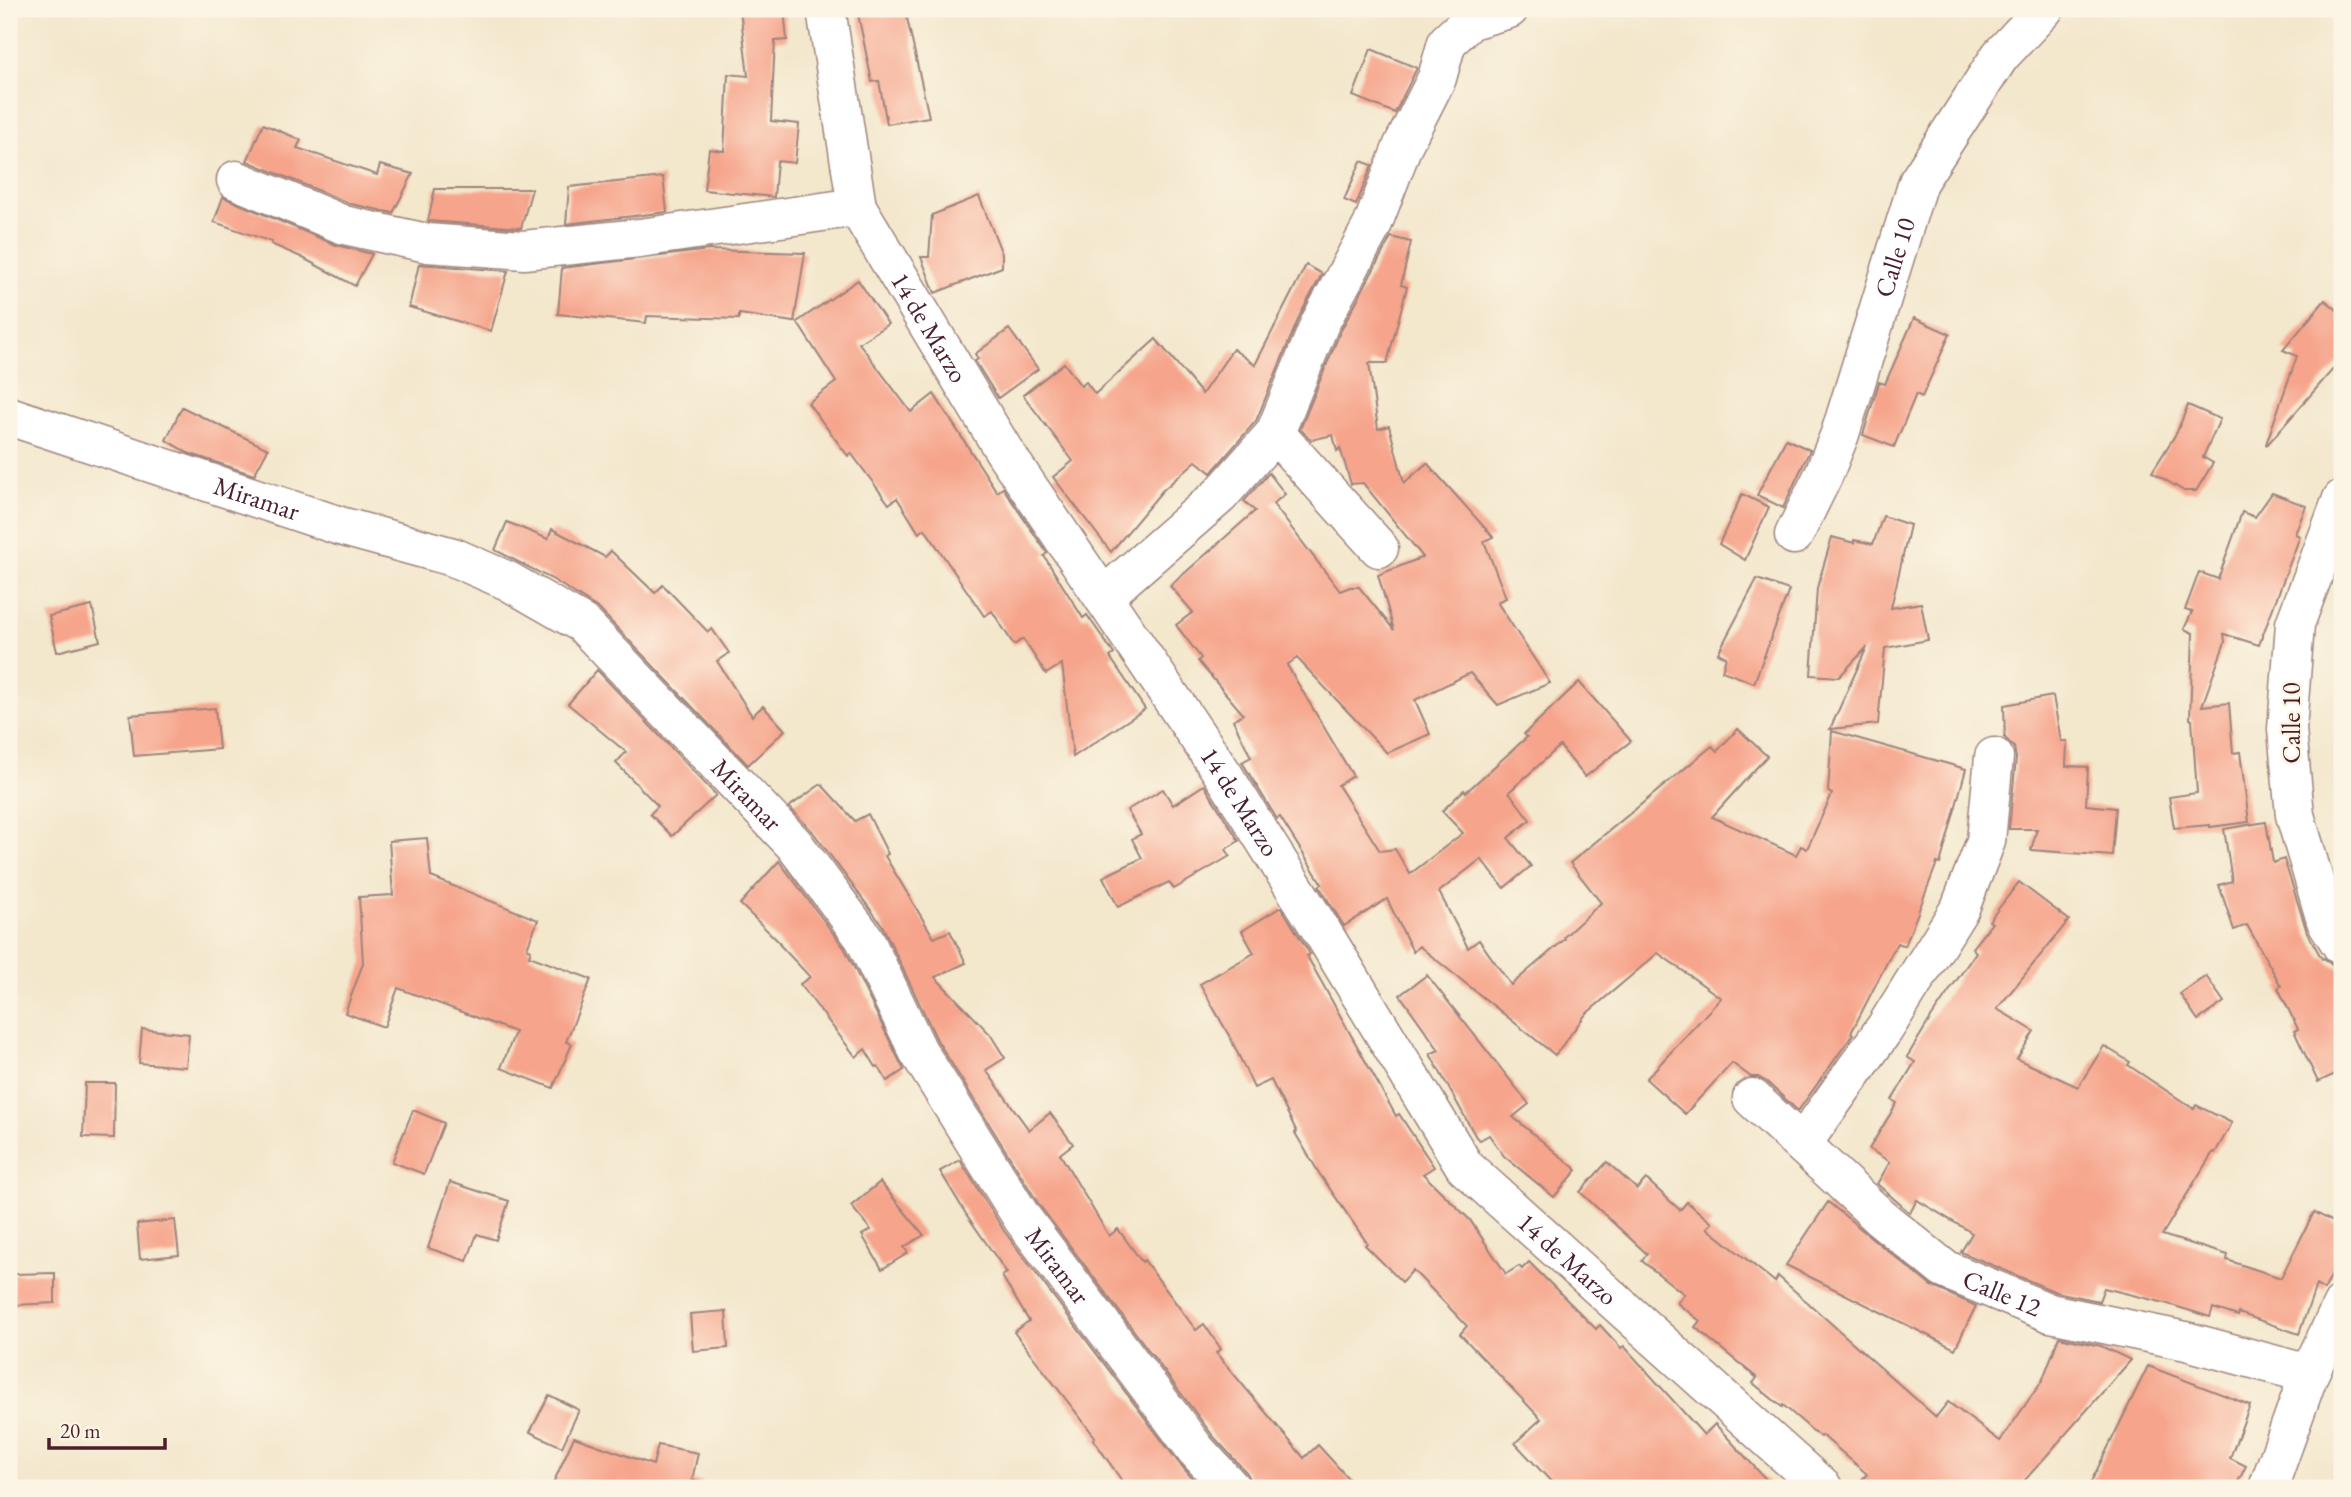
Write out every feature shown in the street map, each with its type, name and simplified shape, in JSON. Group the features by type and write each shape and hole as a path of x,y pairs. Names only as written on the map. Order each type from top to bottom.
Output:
{"street":[{"name":"14 de Marzo","path":"826,9 858,208 1004,451 1226,777 1465,1167 1823,1488"},
{"path":"1103,597 1220,495 1275,433 1320,323 1373,226 1403,145 1437,78 1447,42 1471,20 1508,9"},
{"name":"Calle 10","path":"1794,535 1840,434 1918,182 2000,56 2044,9"},
{"path":"236,180 344,225 427,243 524,250 640,238 858,208"},
{"name":"Miramar","path":"9,416 340,526 453,557 508,581 583,624 802,855 864,938 918,1051 1022,1218 1196,1450 1231,1488"},
{"path":"1275,433 1378,548"},
{"name":"Calle 10","path":"2342,499 2295,624 2287,729 2295,816 2326,921 2342,946"},
{"path":"1802,1144 1885,1028 1961,908 1986,841 1994,757"},
{"name":"Calle 12","path":"1752,1098 1880,1217 1944,1269 2050,1313 2186,1341 2309,1374"},
{"path":"2268,1488 2309,1374 2338,1323"}],"building":[{"path":"740,9 784,9 787,40 775,41 771,121 799,124 795,163 777,161 774,197 704,190 709,149 724,151 728,74 748,76"},
{"path":"857,9 905,9 929,117 887,124 879,81 872,82"},
{"path":"1371,49 1417,68 1395,113 1353,96"},
{"path":"263,124 301,140 297,148 377,175 380,165 413,174 393,213 351,204 247,161"},
{"path":"1361,161 1372,165 1356,205 1344,200"},
{"path":"663,177 667,212 566,224 569,187"},
{"path":"435,189 532,189 521,228 428,221"},
{"path":"979,196 1002,254 1002,267 935,293 921,257 929,257 932,215"},
{"path":"223,197 336,245 372,254 355,286 271,244 272,242 214,222"},
{"path":"1391,237 1411,242 1401,285 1407,287 1387,363 1369,363 1378,429 1389,426 1404,483 1427,463 1493,537 1484,541 1506,598 1497,602 1550,683 1498,705 1470,673 1415,700 1430,734 1387,753 1297,658 1287,665 1353,776 1338,785 1380,851 1395,849 1410,874 1463,833 1442,811 1527,737 1524,734 1579,682 1631,741 1585,777 1560,746 1509,792 1530,820 1508,838 1531,866 1504,888 1481,859 1439,892 1468,948 1479,940 1511,985 1565,939 1564,937 1601,903 1570,863 1712,746 1717,751 1738,729 1767,756 1712,817 1796,855 1801,846 1807,849 1832,794 1828,792 1832,731 1966,769 1940,864 1937,863 1905,946 1897,943 1851,1033 1853,1034 1798,1111 1767,1082 1751,1077 1732,1063 1685,1114 1646,1079 1721,998 1658,953 1586,1014 1555,1055 1419,946 1413,952 1387,899 1344,926 1319,886 1322,884 1242,762 1251,757 1233,720 1243,714 1198,661 1201,658 1176,625 1193,612 1170,586 1255,511 1244,501 1269,473 1285,494 1273,504 1340,591 1359,587 1394,630 1378,575 1423,557 1363,483 1351,484 1333,435 1311,440 1300,429 1340,332"},
{"path":"709,250 805,253 794,322 739,314 739,319 647,316 646,323 558,314 562,268"},
{"path":"419,264 508,271 491,331 409,307"},
{"path":"1306,265 1322,274 1300,315 1256,421 1211,473 1196,461 1162,491 1111,552 1053,477 1073,461 1023,395 1064,363 1081,386 1086,382 1095,394 1156,339 1202,394 1233,349 1255,365"},
{"path":"858,280 888,324 859,343 911,412 934,394 997,492 1003,488 1047,553 1044,556 1083,618 1087,615 1114,654 1110,657 1145,709 1073,757 1062,664 1046,674 1023,639 1014,645 992,611 984,616 925,529 919,533 897,498 889,504 851,453 848,456 808,403 836,382 797,322"},
{"path":"2325,300 2342,314 2342,359 2267,445 2297,356 2283,350"},
{"path":"1914,318 1950,334 1922,397 1916,394 1894,447 1863,435 1879,382 1885,384"},
{"path":"1009,329 1038,369 998,398 975,361 978,359 975,354"},
{"path":"2188,405 2220,419 2203,457 2213,463 2196,491 2184,491 2152,472 2177,432"},
{"path":"182,407 268,449 254,475 188,453 166,440"},
{"path":"1786,439 1810,450 1783,508 1757,495"},
{"path":"2272,493 2306,506 2295,534 2300,536 2259,645 2224,634 2225,642 2202,706 2229,703 2233,753 2240,752 2249,822 2174,828 2169,797 2197,793 2190,719 2193,633 2184,629 2192,612 2185,610 2199,572 2218,579 2242,512 2255,517"},
{"path":"1742,494 1769,507 1745,560 1719,544"},
{"path":"1883,516 1910,525 1891,608 1921,603 1928,640 1885,648 1878,724 1830,729 1867,647 1839,677 1811,675 1817,588 1832,537 1854,543 1854,540 1873,544"},
{"path":"507,522 548,539 552,529 605,557 611,551 655,593 663,585 708,632 712,629 729,653 717,661 752,716 763,706 785,730 748,765 599,609 552,579 495,550"},
{"path":"1757,579 1789,590 1754,683 1722,671 1726,657 1718,653"},
{"path":"92,606 100,641 57,652 49,616"},
{"path":"597,670 716,795 672,836 650,814 658,806 616,763 626,752 568,704"},
{"path":"2053,696 2061,741 2067,741 2066,766 2088,767 2086,805 2116,808 2112,856 2031,850 2037,829 2009,829 2016,758 2014,747 2005,738 2004,705"},
{"path":"215,708 219,749 134,756 130,715"},
{"path":"821,784 855,821 868,814 888,854 885,856 934,938 950,931 966,963 935,977 990,1034 1005,1058 986,1070 1029,1130 1050,1113 1073,1144 1060,1154 1109,1236 1118,1229 1196,1330 1204,1324 1221,1349 1216,1353 1304,1458 1318,1445 1357,1488 1252,1488 1247,1473 1213,1436 1040,1206 937,1040 882,925 812,831 789,807"},
{"path":"1204,785 1239,841 1226,849 1230,856 1174,889 1169,882 1118,907 1103,877 1142,858 1132,839 1141,834 1127,810 1163,789 1173,805"},
{"path":"2266,822 2273,863 2284,859 2307,932 2322,959 2342,968 2342,1071 2318,1082 2294,1031 2298,1029 2278,988 2281,986 2247,925 2234,930 2219,885 2232,881 2224,829"},
{"path":"427,838 431,877 538,920 527,948 531,950 529,956 591,979 566,1042 572,1044 553,1088 501,1068 515,1032 398,988 384,1027 345,1013 363,963 359,897 393,895 389,841"},
{"path":"779,861 845,949 904,1070 887,1081 865,1049 856,1057 800,984 810,977 740,904"},
{"path":"2019,882 2069,920 1997,1009 2034,1031 2017,1059 2078,1087 2104,1046 2194,1109 2196,1105 2232,1123 2162,1235 2228,1255 2227,1260 2281,1278 2314,1212 2342,1226 2342,1255 2324,1290 2316,1285 2299,1334 2239,1313 2238,1316 2213,1308 2210,1317 2104,1288 2099,1301 2056,1292 1961,1252 1972,1233 1917,1200 1910,1213 1877,1184 1890,1162 1869,1149 1897,1103 1892,1100 1915,1062 1907,1057 1976,952 1972,948 1992,923 1989,921"},
{"path":"1281,907 1310,954 1307,956 1396,1116 1399,1114 1434,1167 1423,1174 1470,1220 1506,1274 1519,1266 1522,1269 1529,1262 1596,1329 1600,1325 1621,1348 1624,1346 1704,1435 1715,1424 1774,1488 1557,1488 1515,1443 1541,1419 1460,1334 1467,1326 1413,1270 1402,1282 1365,1245 1367,1243 1295,1133 1297,1132 1271,1080 1254,1088 1231,1039 1200,984 1254,953 1242,931"},
{"path":"1427,975 1529,1104 1513,1117 1577,1170 1554,1197 1504,1156 1489,1135 1480,1140 1476,1137 1430,1054 1439,1050 1400,995"},
{"path":"2206,976 2224,1002 2198,1020 2180,994"},
{"path":"142,1029 189,1034 186,1067 139,1063"},
{"path":"85,1083 115,1083 114,1138 83,1137"},
{"path":"413,1110 444,1123 424,1174 392,1162"},
{"path":"960,1160 1004,1231 1179,1463 1201,1488 1127,1488 1093,1439 1095,1437 1014,1332 1029,1321 1002,1276 1007,1273 940,1171"},
{"path":"1607,1162 1637,1189 1646,1179 1680,1210 1687,1202 1712,1223 1707,1228 1775,1282 1778,1276 1936,1417 1948,1402 2000,1441 2042,1381 2059,1337 2101,1346 2131,1360 2018,1488 1854,1488 1867,1474 1822,1435 1820,1437 1753,1383 1757,1378 1695,1327 1700,1321 1677,1303 1684,1294 1642,1261 1647,1254 1580,1192"},
{"path":"450,1182 509,1201 496,1240 477,1234 467,1261 428,1248"},
{"path":"880,1182 924,1235 904,1247 908,1253 882,1269 862,1235 871,1230 851,1206"},
{"path":"1828,1202 1931,1286 1976,1306 1955,1349 1786,1265"},
{"path":"175,1220 179,1255 140,1259 137,1224"},
{"path":"55,1273 55,1303 14,1305 13,1274"},
{"path":"726,1311 728,1348 693,1351 690,1314"},
{"path":"2148,1366 2250,1405 2230,1458 2246,1466 2235,1488 2088,1488"},
{"path":"549,1395 579,1410 562,1447 530,1432"},
{"path":"574,1437 653,1465 658,1445 698,1453 692,1480 705,1484 704,1488 551,1488"}]}
